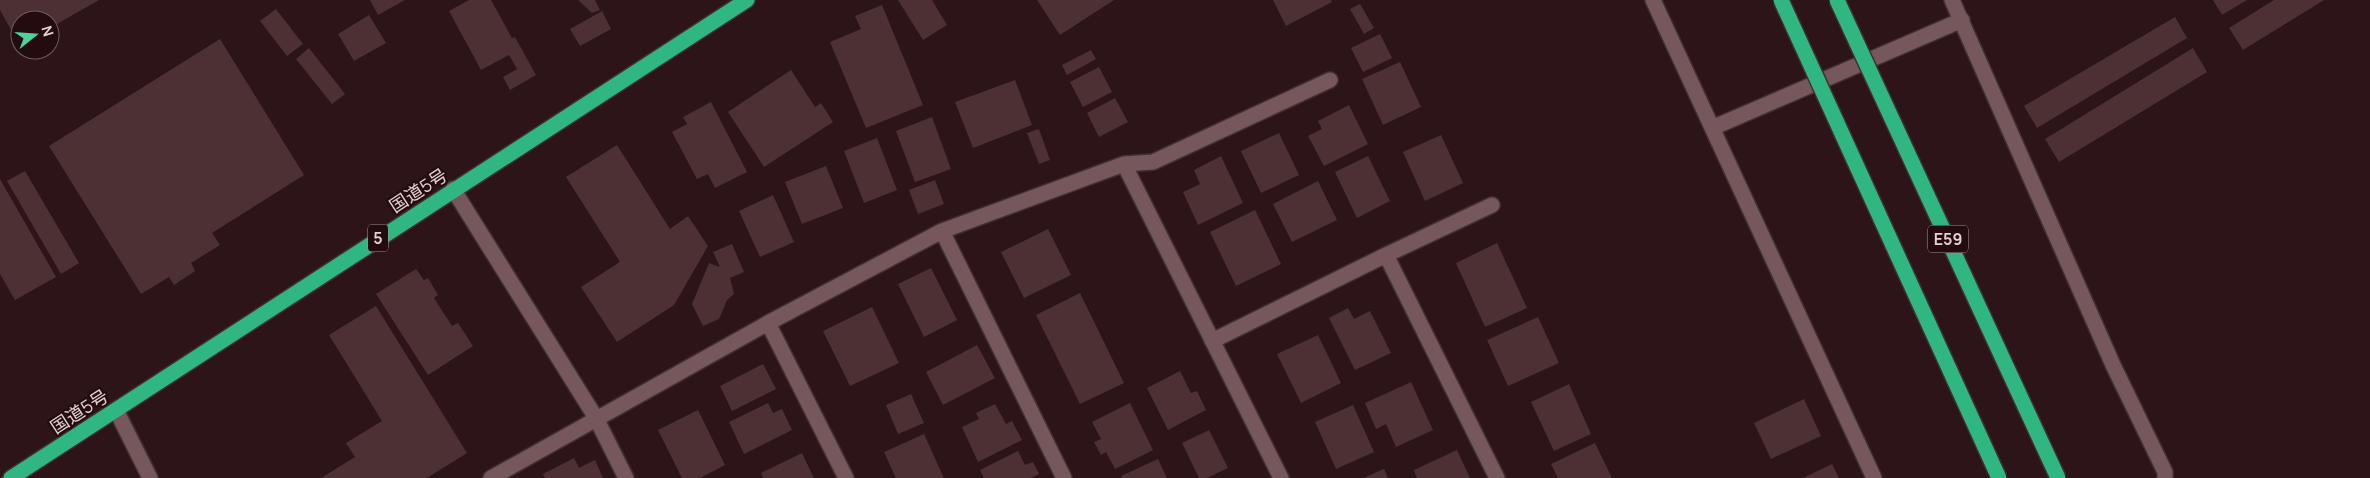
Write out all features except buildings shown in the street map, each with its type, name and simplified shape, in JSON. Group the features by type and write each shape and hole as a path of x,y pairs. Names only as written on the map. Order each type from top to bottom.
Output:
{"highway":[{"name":"国道5号","path":"11,478 453,189 747,0"},
{"path":"1781,0 1999,478"},
{"name":"E59","path":"1837,0 2058,478"}],"street":[{"path":"1653,0 1874,478"},
{"path":"1952,0 2113,365 2165,472 2165,478"},
{"path":"1712,128 1962,20"},
{"path":"491,478 768,323 942,231 1124,164 1153,162 1330,80"},
{"path":"1124,164 1281,478"},
{"path":"453,189 596,418 626,478"},
{"path":"1212,341 1492,205"},
{"path":"942,231 1064,478"},
{"path":"1386,256 1497,478"},
{"path":"768,323 846,478"},
{"path":"116,410 150,478"}]}
